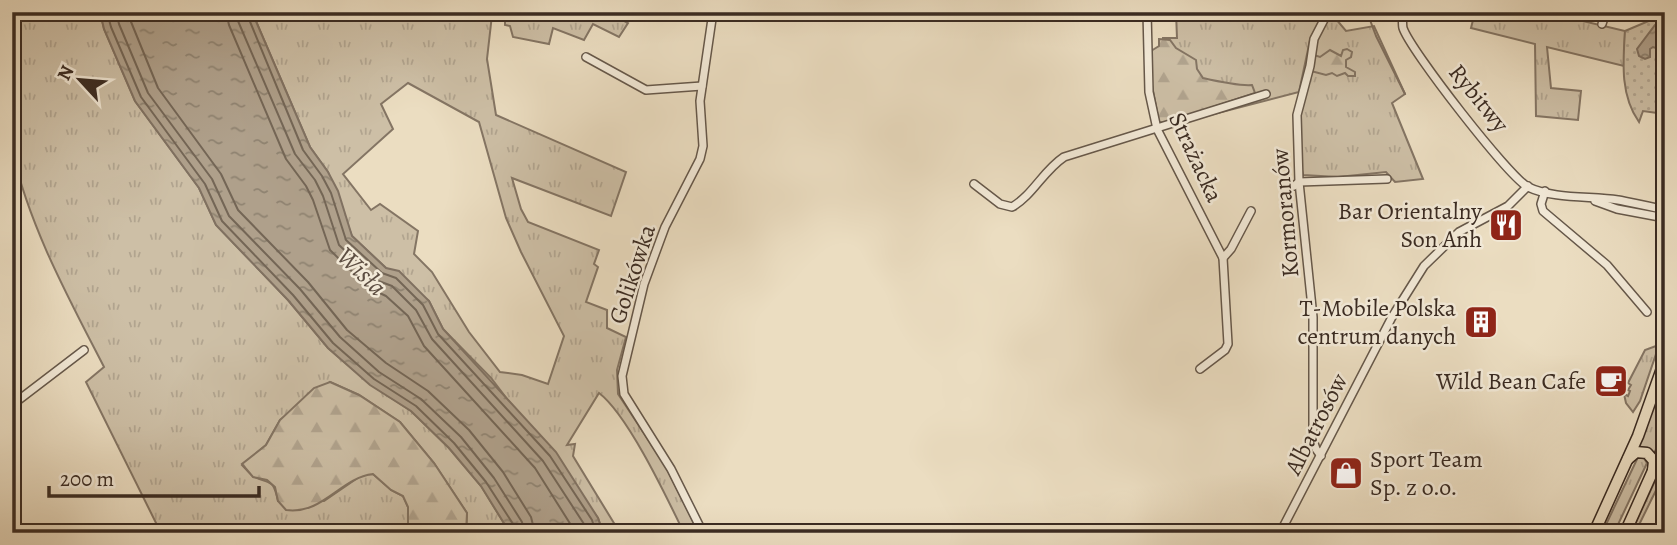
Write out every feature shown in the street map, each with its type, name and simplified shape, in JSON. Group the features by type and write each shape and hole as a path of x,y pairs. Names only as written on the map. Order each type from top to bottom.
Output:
{"main road":[{"path":"1594,533 1627,461 1665,360"},
{"path":"1625,533 1665,444"},
{"path":"1627,461 1636,452 1647,453 1654,461 1653,473"}],"street":[{"name":"Golikówka","path":"703,533 671,469 624,394 622,385 644,284 665,227 700,159 703,146 700,101 713,12"},
{"name":"Strażacka","path":"1147,12 1149,92 1157,129 1223,258 1231,249 1251,211"},
{"name":"Kormoranów","path":"1321,456 1313,440 1313,317 1296,184 1300,145 1297,115 1314,39 1328,12"},
{"name":"Rybitwy","path":"1402,12 1404,29 1420,58 1483,139 1528,186 1545,191 1665,209"},
{"path":"1602,24 1606,12"},
{"path":"586,57 646,90 702,86"},
{"path":"974,184 1000,204 1012,207 1022,201 1048,169 1064,157 1266,94"},
{"path":"1296,184 1387,179"},
{"name":"Albatrosów","path":"1280,533 1392,317 1424,266 1459,232 1508,206 1528,186"},
{"path":"1545,191 1542,209 1607,265 1647,312"},
{"name":"Rybitwy","path":"1588,198 1617,209 1665,218"},
{"path":"1200,369 1225,350 1228,344 1223,258"},
{"path":"12,405 84,350"}],"green space":[{"path":"12,12 100,12 104,29 135,101 199,188 216,225 288,300 328,348 370,384 411,411 449,448 481,486 510,533 466,533 467,513 434,463 400,422 359,395 330,382 280,420 266,445 242,465 253,476 271,484 278,501 324,501 362,475 373,474 391,490 403,496 408,507 408,533 161,533 86,382 104,367 51,262 20,179 12,150"},
{"path":"252,12 608,12 628,23 619,37 593,24 584,40 553,28 549,44 513,37 510,26 505,25 505,15 492,15 487,59 496,115 626,172 611,216 512,178 521,209 528,222 599,250 594,264 598,267 586,302 607,310 607,328 626,337 617,370 618,394 665,465 699,533 684,533 634,438 622,419 599,393 567,445 575,444 573,456 620,533 603,533 598,518 491,378 443,329 429,301 386,268 352,236 328,172 310,147","holes":["408,83 479,122 506,218 564,336 548,384 522,375 500,372 469,332 432,272 414,254 418,231 380,204 371,210 343,174 393,129 381,104"]},
{"path":"1176,12 1324,12 1310,40 1299,92 1160,128 1151,80 1162,52 1163,38 1177,38"},
{"path":"1330,12 1346,31 1374,26 1405,94 1392,103 1423,179 1395,182 1386,172 1338,177 1303,175 1298,134 1302,91 1313,50"},
{"path":"1475,12 1545,12 1625,31 1624,66 1547,47 1551,88 1581,91 1578,120 1536,116 1535,44 1471,28"},
{"path":"1665,14 1665,114 1643,111 1639,122 1626,90 1625,31"},
{"path":"1159,39 1170,40 1176,48 1196,60 1197,69 1203,78 1252,85 1255,93 1165,123 1159,122 1151,80 1151,51 1159,46"},
{"path":"1330,50 1341,56 1343,50 1352,52 1351,57 1346,60 1346,67 1355,72 1355,76 1345,73 1337,76 1332,73 1326,75 1311,71 1314,55 1320,57"},
{"path":"1656,346 1656,354 1640,401 1633,412 1626,403 1624,394 1628,396 1631,385 1628,383 1645,350"},
{"path":"1665,372 1665,428 1654,454 1648,448 1638,447"},
{"path":"330,382 359,395 400,422 434,463 467,513 466,533 408,533 408,507 403,496 391,490 373,474 351,482 311,507 299,510 286,510 278,501 275,487 267,480 253,477 242,464 266,445 280,420 314,388"},
{"path":"1639,455 1642,455 1647,463 1614,533 1602,533"},
{"path":"1665,459 1665,472 1635,533 1631,533"}],"water":[{"name":"Wisła","path":"100,12 252,12 310,147 338,191 352,236 386,268 399,271 429,301 443,329 556,452 598,518 603,533 510,533 481,486 449,448 411,411 370,385 328,348 288,300 216,225 199,188 135,101 104,29"},
{"path":"1655,25 1665,25 1665,48 1653,47 1650,49 1650,57 1645,59 1639,56 1637,49"}],"waterway":[{"path":"1367,12 1405,94"}],"place":[{"name":"Bar Orientalny Son Anh","path":"1506,225"},
{"name":"T‑Mobile Polska centrum danych","path":"1481,322"},
{"name":"Wild Bean Cafe","path":"1611,381"},
{"name":"Sport Team Sp. z o.o.","path":"1346,473"}]}
